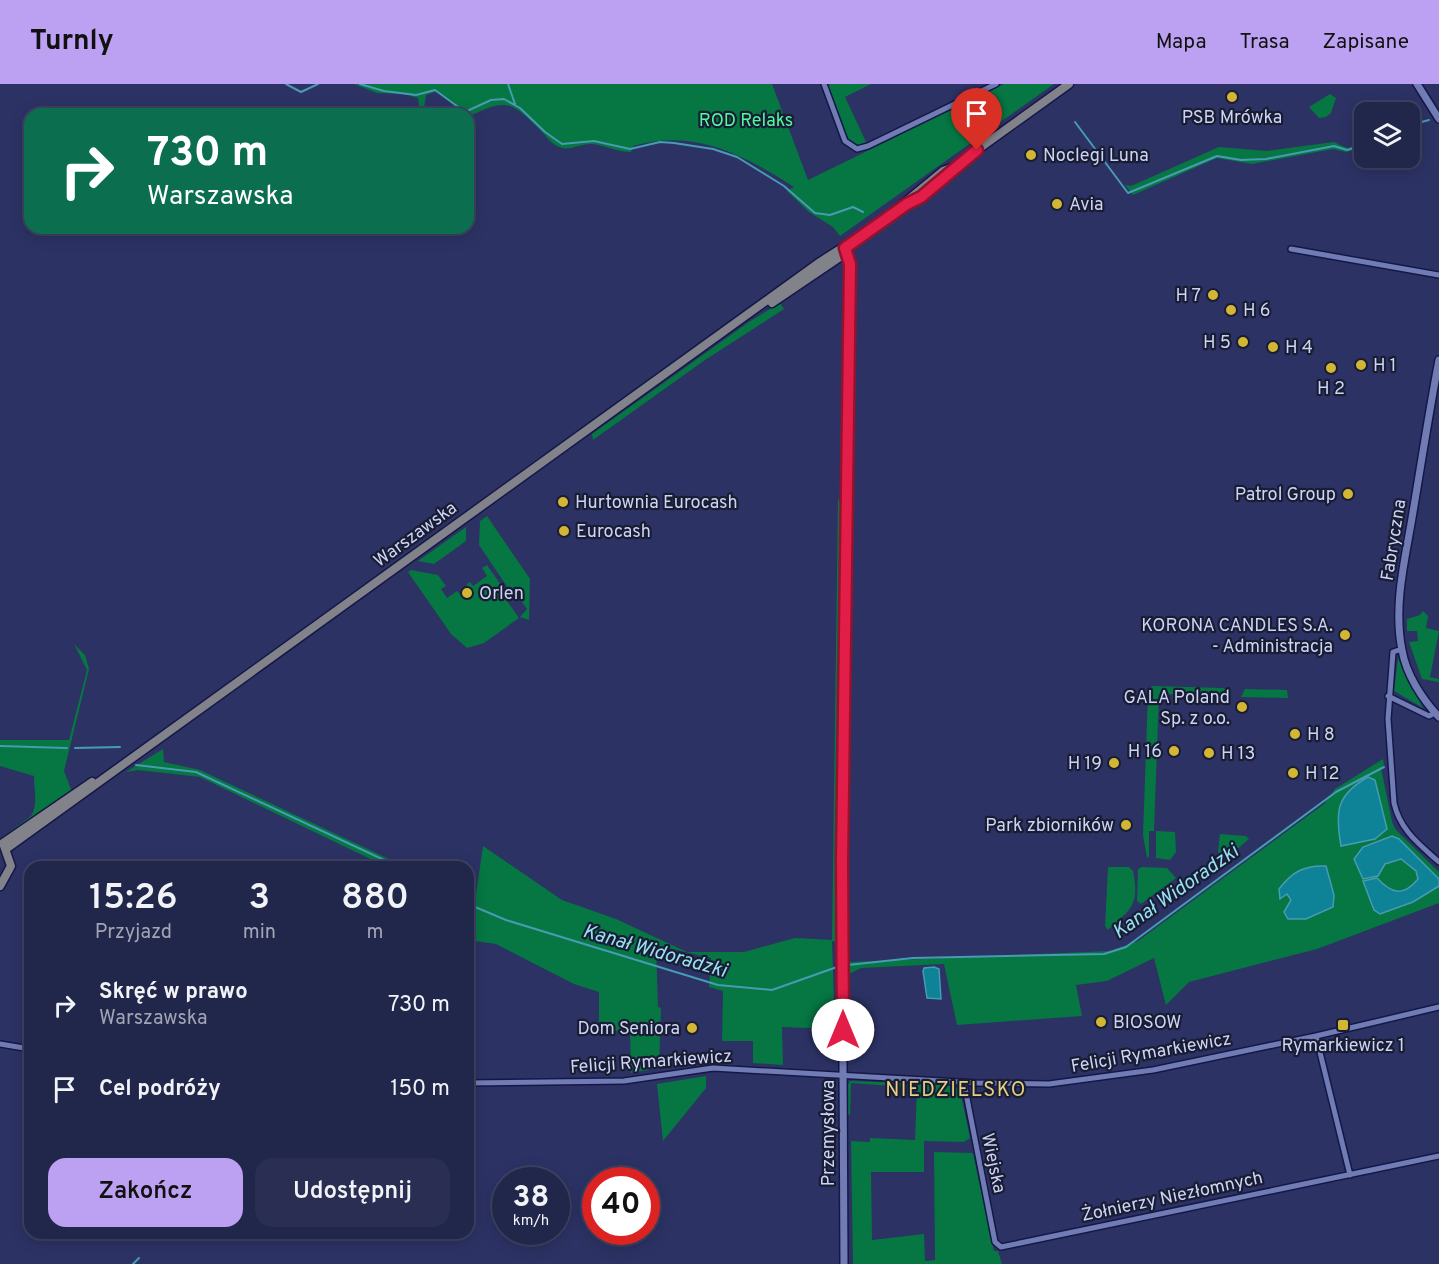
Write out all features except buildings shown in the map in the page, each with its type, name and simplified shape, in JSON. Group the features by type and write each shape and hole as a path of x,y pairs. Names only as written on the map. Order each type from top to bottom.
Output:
{"main road":[{"name":"Warszawska","path":"2,848 75,793 106,776 743,320 820,262 921,197 949,176 957,166 1069,84"},
{"path":"0,886 11,866 2,848"}],"street":[{"path":"824,84 845,141 852,148 860,149 996,84"},
{"path":"1417,84 1439,119"},
{"name":"Przemysłowa","path":"844,1264 842,862 850,264 845,248"},
{"path":"1291,249 1439,275"},
{"name":"Fabryczna","path":"1437,715 1417,688 1402,649 1399,627 1402,578 1439,360"},
{"path":"1402,649 1393,652 1388,696 1388,741 1396,812 1407,832 1439,861"},
{"path":"1388,696 1428,716 1437,715"},
{"name":"Felicji Rymarkiewicz","path":"474,1083 624,1081 713,1068 963,1083 1029,1084 1088,1080 1316,1036 1439,1007"},
{"path":"1316,1036 1350,1175"},
{"path":"0,1044 24,1048"},
{"name":"Wiejska","path":"963,1083 996,1242 1001,1247"},
{"name":"Żołnierzy Niezłomnych","path":"1001,1247 1439,1156"}],"green space":[{"name":"ROD Relaks","path":"354,84 772,84 808,180 1004,84 1054,84 840,236 833,227 809,212 787,191 794,187 737,155 718,148 677,140 655,141 633,146 631,152 590,144 562,148 552,142 525,115 510,106 493,106 474,114 474,108 457,108 437,91 426,95 424,108 419,108 418,98 404,94 377,93"},
{"path":"830,84 871,84 845,97 866,142 855,146 848,140 828,87"},
{"path":"1330,94 1336,98 1331,113 1319,118 1309,107"},
{"path":"1334,142 1347,148 1354,146 1354,150 1346,152 1333,149 1252,164 1217,158 1133,195 1125,185 1131,186 1219,147 1267,151"},
{"path":"780,303 784,309 705,360 593,440 592,434 749,322"},
{"path":"838,499 841,503 839,943 832,941 835,1029 782,1027 783,1065 753,1063 753,1041 722,1041 723,991 709,987 711,958 656,945 658,1007 661,1008 659,1068 631,1073 630,1031 599,1031 599,992 574,984 496,944 474,941 474,901 483,846 562,900 616,919 687,952 744,952 795,938 832,940"},
{"path":"487,516 530,579 529,620 520,617 527,609 517,595 514,597 479,545 480,521"},
{"path":"466,527 466,541 434,564 418,561"},
{"path":"487,565 508,595 505,598 519,618 484,643 467,648 451,634 408,572 411,570 438,575 446,586 441,589 447,598 457,591 462,596 468,592 467,584 470,582 473,586 487,576 482,568"},
{"path":"1423,611 1428,616 1426,628 1439,631 1430,677 1439,679 1439,682 1422,679 1409,642 1418,641 1417,631 1407,631 1407,619 1420,615"},
{"path":"74,644 85,655 89,669 64,771 72,792 0,839 31,816 35,797 34,776 0,766 0,740 69,740 87,670"},
{"path":"1398,658 1423,708 1394,691"},
{"path":"1152,686 1224,688 1230,696 1159,694 1154,831 1149,831 1149,856 1147,858 1143,835 1148,694"},
{"path":"1245,689 1287,690 1288,698 1241,697"},
{"path":"163,749 164,762 200,770 393,861 375,861 200,777 138,770 126,772"},
{"path":"1383,759 1384,765 1381,768 1392,822 1396,830 1439,872 1439,903 1317,949 1189,982 1166,1005 1154,958 1107,981 1076,985 1082,1016 957,1025 944,964 861,968 849,974 849,962 1110,951 1138,941 1324,804 1335,789"},
{"path":"1156,831 1175,832 1176,852 1170,860 1156,858"},
{"path":"1220,834 1246,836 1249,839 1229,856 1222,858 1218,852"},
{"path":"1108,867 1129,867 1133,871 1135,892 1132,906 1108,930 1105,926"},
{"path":"1142,867 1167,868 1176,878 1141,904 1137,901 1138,869"},
{"path":"706,1076 706,1088 663,1141 657,1084"},
{"path":"850,1081 905,1083 907,1087 851,1083 850,1115 846,1114 846,1088"},
{"path":"911,1084 949,1085 957,1088 961,1095 970,1138 964,1142 924,1141 924,1172 871,1172 872,1240 924,1234 925,1261 935,1260 934,1152 973,1153 994,1251 998,1251 1002,1264 853,1264 851,1141 870,1142 870,1138 915,1140 917,1088 911,1088"}],"shaded area":[{"path":"1368,777 1375,780 1387,829 1375,839 1341,846 1338,823 1340,806 1349,791"},
{"path":"1392,836 1399,839 1439,879 1439,886 1413,902 1380,914 1374,910 1363,881 1377,878 1393,890 1402,891 1418,879 1416,871 1401,859 1385,864 1378,876 1363,879 1354,859 1363,847"},
{"path":"1326,866 1334,895 1333,907 1306,919 1288,919 1284,912 1291,900 1287,894 1280,899 1279,889 1289,878 1305,868"},
{"path":"924,968 939,969 941,999 927,998 923,971"}],"waterway":[{"path":"286,84 301,92 318,84"},
{"path":"360,84 384,91 416,95 435,90 460,108"},
{"path":"508,84 515,104"},
{"path":"474,108 491,100 504,99 520,108 545,132 562,144 594,141 630,149 660,142 713,149 737,157 784,186 815,213 830,215 853,207 863,212"},
{"path":"1420,122 1429,120"},
{"path":"1075,122 1128,193 1217,156 1241,160 1266,159 1334,146 1347,150 1354,148"},
{"name":"Kanał Widoradzki","path":"0,746 67,748"},
{"name":"Kanał Widoradzki","path":"75,748 120,747"},
{"name":"Kanał Widoradzki","path":"136,765 196,772 386,861"},
{"name":"Kanał Widoradzki","path":"848,965 913,958 1104,954 1126,947 1336,792 1384,767"},
{"name":"Kanał Widoradzki","path":"474,907 506,920 718,985 772,990 837,967"},
{"path":"133,1264 139,1258"}],"place":[{"name":"PSB Mrówka","path":"1232,97"},
{"name":"Noclegi Luna","path":"1031,155"},
{"name":"Avia","path":"1057,204"},
{"name":"H 7","path":"1213,295"},
{"name":"H 6","path":"1231,310"},
{"name":"H 5","path":"1243,342"},
{"name":"H 4","path":"1273,347"},
{"name":"H 1","path":"1361,365"},
{"name":"H 2","path":"1331,368"},
{"name":"Patrol Group","path":"1348,494"},
{"name":"Hurtownia Eurocash","path":"563,502"},
{"name":"Eurocash","path":"564,531"},
{"name":"Orlen","path":"467,593"},
{"name":"KORONA CANDLES S.A. - Administracja","path":"1345,635"},
{"name":"GALA Poland Sp. z o.o.","path":"1242,707"},
{"name":"H 8","path":"1295,734"},
{"name":"H 16","path":"1174,751"},
{"name":"H 13","path":"1209,753"},
{"name":"H 19","path":"1114,763"},
{"name":"H 12","path":"1293,773"},
{"name":"Park zbiorników","path":"1126,825"},
{"name":"BIOSOW","path":"1101,1022"},
{"name":"Rymarkiewicz 1","path":"1343,1025"},
{"name":"Dom Seniora","path":"692,1028"}],"district":[{"name":"NIEDZIELSKO","path":"956,1089"}],"route":[{"path":"843,1030 842,862 850,264 849,253 845,248 907,204 921,197 949,176 957,166 977,150"}]}
